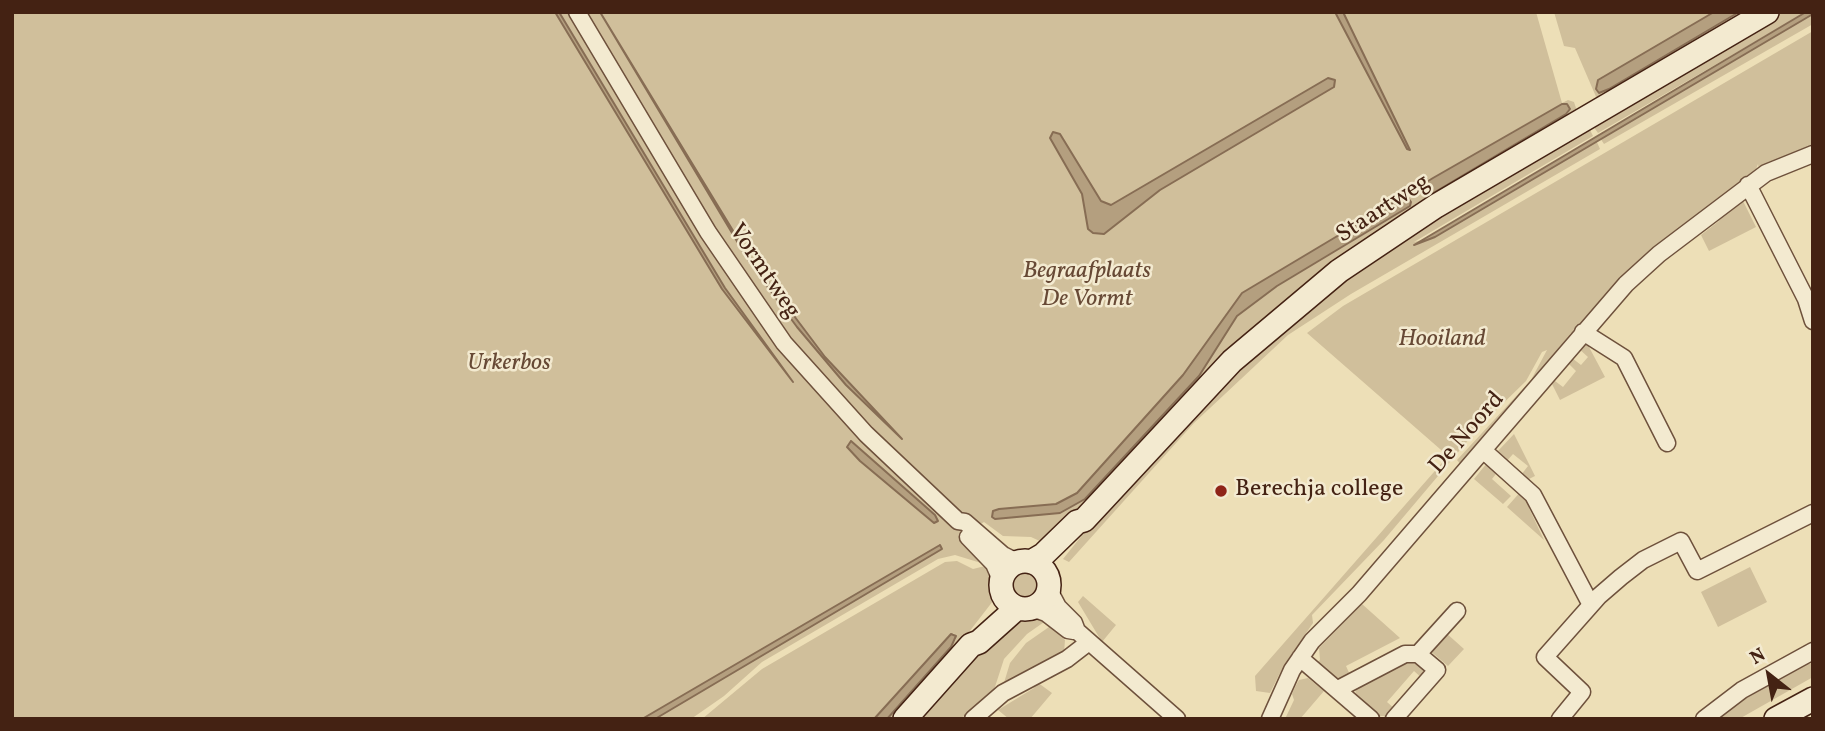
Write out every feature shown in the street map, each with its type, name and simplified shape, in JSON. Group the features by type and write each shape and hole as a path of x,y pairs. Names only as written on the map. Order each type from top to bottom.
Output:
{"main road":[{"name":"Staartweg","path":"1024,562 1043,555 1077,523 1084,520 1232,361 1355,259 1436,206 1767,12"},
{"name":"Staartweg","path":"1052,592 1053,565 1083,528 1084,520"},
{"path":"905,719 971,645 972,637 996,606 1013,597 1043,601 1052,592 1042,568 1024,562 1007,569 1013,597"},
{"path":"1776,719 1813,699"}],"street":[{"name":"Vormtweg","path":"577,12 708,232 779,336 858,426 958,521 965,522 1003,555 1024,562"},
{"name":"De Noord","path":"1270,719 1300,658 1484,451 1583,332 1642,269 1748,185 1778,166 1813,154"},
{"path":"1748,185 1809,297 1813,321"},
{"path":"1583,332 1624,358 1667,443"},
{"path":"1484,451 1533,495 1591,605"},
{"path":"1560,719 1582,692 1545,657 1591,605 1632,568 1681,541 1697,571 1813,513"},
{"name":"Vormtweg","path":"958,521 959,527 994,564 1013,597 1046,613 1068,630 1080,632"},
{"path":"1052,592 1080,632 1177,719"},
{"path":"1418,654 1457,611"},
{"path":"973,719 1003,693 1067,659 1080,632"},
{"path":"1704,719 1751,684 1813,651"},
{"path":"1338,690 1405,654 1418,654 1437,670 1394,719"},
{"path":"1300,658 1371,719"}],"green space":[{"name":"Urkerbos","path":"12,12 1536,12 1562,103 1568,100 1574,102 1577,111 1399,223 1044,543 1031,537 1003,536 984,522 979,525 984,560 981,563 955,555 938,559 762,662 724,696 691,719 655,719 942,549 652,719 12,719","holes":["1562,104 1567,104 1570,109 1566,114 1430,195 1427,194 1512,132","1411,202 1409,206 1253,301 1237,316 1199,376 1085,499 1060,513 1010,516 1062,507 1081,495 1207,353 1236,304"]},
{"path":"1554,12 1714,12 1598,80 1609,89 1739,12 1755,12 1597,99 1575,48 1564,46"},
{"path":"1777,12 1806,12 1598,133 1593,126"},
{"path":"1813,14 1813,24 1604,144 1600,138"},
{"name":"Hooiland","path":"1813,31 1813,148 1759,170 1758,164 1755,172 1571,333 1523,397 1516,399 1493,424 1492,432 1462,466 1457,460 1531,380 1547,350 1542,352 1526,381 1481,425 1384,540 1312,615 1313,623 1284,665 1270,693 1256,691 1255,676 1448,456 1307,333 1343,306"},
{"path":"1589,128 1593,136 1414,242 1435,237 1596,140 1600,149 1351,294 1288,335 1194,423 1069,562 1063,559 1112,498 1186,416 1359,264"},
{"path":"1742,199 1756,227 1709,251 1701,235 1719,221 1720,215"},
{"path":"1586,343 1592,344 1589,347 1605,377 1560,400 1552,384 1555,381 1563,387 1576,371 1567,362 1572,358 1581,365 1588,357 1578,348"},
{"path":"1514,434 1535,476 1527,480 1521,475 1528,466 1513,454 1506,462 1497,452"},
{"path":"1487,463 1499,470 1492,479 1511,496 1503,504 1474,479"},
{"path":"1522,490 1533,505 1529,508 1544,540 1507,507"},
{"path":"957,561 973,569 989,565 995,580 993,601 945,663 896,719 887,719 951,647 956,639 954,633 874,719 702,719 762,669 945,562"},
{"path":"1750,567 1767,602 1718,627 1701,592"},
{"path":"1025,572 1034,576 1038,585 1034,594 1025,598 1016,594 1012,585 1016,576"},
{"path":"1083,596 1116,625 1102,642 1078,602"},
{"path":"1362,604 1400,638 1346,666 1351,677 1337,681 1317,662 1320,660 1319,648"},
{"path":"1021,616 1047,620 1027,634 1004,659 993,693 960,719 914,719 974,653"},
{"path":"1049,627 1065,640 1064,653 1003,686 1010,663 1026,643"},
{"path":"1445,632 1464,649 1448,666 1429,650"},
{"path":"1414,659 1424,668 1423,679 1414,671 1387,702 1396,710 1388,716 1377,716 1355,697 1356,688 1406,660"},
{"path":"1807,660 1809,664 1813,663 1813,677 1739,719 1713,719"},
{"path":"1308,678 1324,691 1300,719 1285,719 1294,700 1292,694 1296,685 1299,680"},
{"path":"1037,682 1052,693 1030,719 1009,719 998,710 1034,688"}],"shaded area":[{"path":"555,12 559,12 725,288 793,382 722,289"},
{"path":"600,12 746,252 825,357 902,439 846,385 797,327 750,263"},
{"path":"1335,12 1343,12 1410,150 1407,149"},
{"path":"1714,12 1739,12 1609,89 1599,93 1596,89 1598,80"},
{"path":"1806,12 1813,14 1435,237 1414,245"},
{"path":"1328,78 1335,80 1334,87 1160,190 1104,234 1093,233 1088,229 1082,194 1050,138 1053,132 1060,134 1101,201 1111,205"},
{"path":"1562,104 1567,104 1570,109 1566,114 1430,195 1425,191 1425,183"},
{"path":"1406,195 1411,202 1410,206 1277,286 1237,316 1199,376 1085,499 1060,513 995,519 992,517 993,511 999,509 1056,504 1077,493 1183,375 1242,293"},
{"path":"851,441 935,515 938,521 934,523 860,461 847,447"},
{"path":"940,545 942,549 655,719 642,719"},
{"path":"951,634 956,636 951,647 887,719 874,719"}],"place":[{"name":"Berechja college","path":"1221,491"}],"park label":[{"name":"Begraafplaats De Vormt","path":"1087,287"}]}
